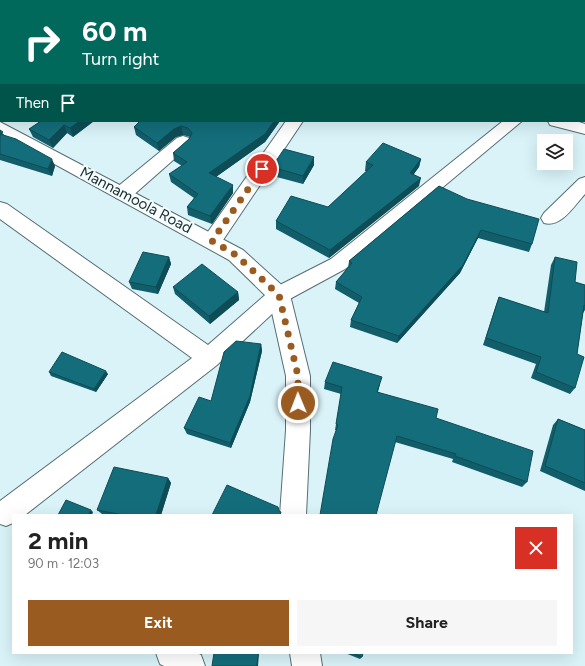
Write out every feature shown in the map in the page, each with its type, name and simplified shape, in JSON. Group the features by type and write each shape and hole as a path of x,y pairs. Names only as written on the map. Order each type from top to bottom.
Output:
{"street":[{"path":"212,241 295,122"},
{"path":"6,513 209,358 279,295 338,264 513,122"},
{"path":"560,122 585,129"},
{"name":"Mannamoola Road","path":"0,127 236,255 279,295"},
{"path":"123,193 183,142"},
{"path":"551,218 585,183"},
{"path":"0,209 209,358"},
{"path":"279,295 298,376 298,430 293,514"},
{"path":"172,654 190,666"},
{"path":"305,654 307,666"}],"building":[{"path":"40,122 79,122 70,128 64,125 49,140 29,129"},
{"path":"139,122 273,122 265,134 209,173 233,185 210,216 187,207 198,194 169,174 187,162 173,153 189,139 192,133 188,128 181,126 174,129 157,143 134,127"},
{"path":"0,134 16,139 52,159 48,169 0,154"},
{"path":"383,143 421,159 410,173 421,178 330,250 276,221 291,196 328,207 373,165 366,162"},
{"path":"284,149 314,157 303,176 272,167"},
{"path":"439,186 467,199 539,219 532,244 481,230 463,265 399,336 351,320 362,297 336,282 352,263 349,261"},
{"path":"143,252 169,257 156,287 129,282"},
{"path":"555,257 577,262 575,282 585,285 585,306 584,305 577,354 584,357 575,388 536,372 541,357 486,338 499,297 548,313"},
{"path":"202,264 238,292 209,316 173,287"},
{"path":"236,341 261,344 250,396 230,443 184,428 199,397 211,401 224,352"},
{"path":"62,352 106,371 94,389 49,372"},
{"path":"333,362 382,377 377,392 438,409 436,418 533,451 527,482 455,456 456,454 397,436 376,514 320,514 333,439 338,425 336,424 342,387 325,382"},
{"path":"558,419 585,430 585,483 545,466"},
{"path":"114,467 168,478 156,514 118,514 97,510"},
{"path":"227,485 278,507 279,511 281,512 280,514 212,514"},
{"path":"66,500 91,510 89,514 59,514"},
{"path":"214,654 258,654 257,666 212,666"},
{"path":"354,654 363,654 362,657"}],"route":[{"path":"262,169 212,241 236,255 279,295 298,376 298,403"}]}
